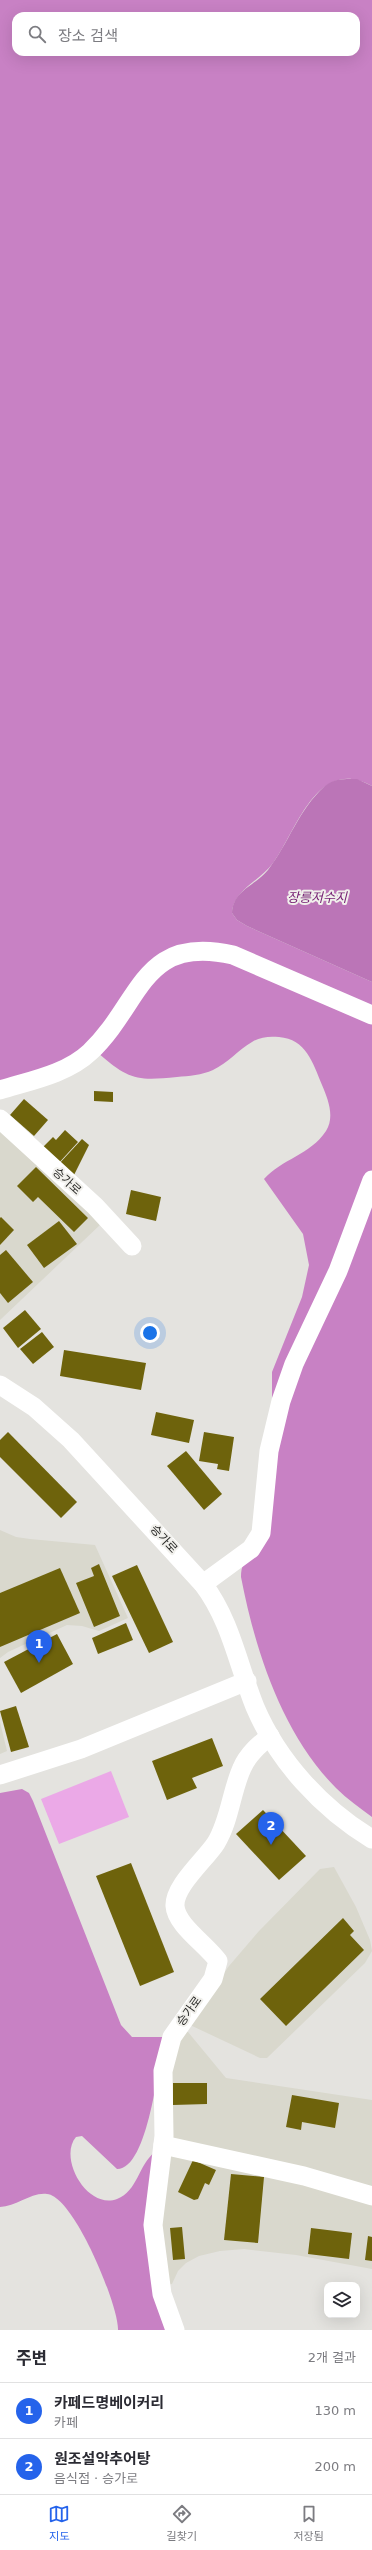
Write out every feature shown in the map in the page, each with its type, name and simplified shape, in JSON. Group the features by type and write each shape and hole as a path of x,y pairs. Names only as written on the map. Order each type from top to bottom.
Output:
{"street":[{"path":"0,1090 50,1074 82,1058 112,1025 144,979 168,958 182,953 215,951 233,955 372,1014"},
{"name":"승가로","path":"0,1119 95,1206 132,1246"},
{"path":"203,1584 251,1549 261,1534 269,1451 281,1401 294,1364 338,1271 372,1180"},
{"name":"승가로","path":"0,1385 34,1407 71,1440 203,1584 215,1600 226,1620 255,1706 270,1736 291,1766 332,1811 351,1827 372,1839"},
{"path":"0,1775 88,1746 247,1681"},
{"name":"승가로","path":"175,2330 162,2294 153,2225 163,2145 165,2111 163,2071 168,2047 178,2026 213,1979 218,1961 177,1915 176,1898 180,1888 217,1841 225,1824 242,1768 254,1750 270,1736"},
{"path":"163,2145 304,2176 372,2196"}],"shaded area":[{"path":"0,0 372,0 372,786 353,779 337,780 323,788 311,800 300,816 273,863 237,898 232,913 237,920 247,926 372,982 372,1817 336,1788 300,1743 286,1717 263,1662 254,1633 241,1577 244,1564 252,1553 272,1405 272,1372 302,1297 309,1265 303,1234 264,1179 279,1166 312,1146 326,1131 329,1126 330,1108 324,1090 312,1061 302,1047 296,1042 279,1037 258,1039 223,1064 204,1073 152,1079 134,1077 126,1074 98,1053 0,1085"},
{"path":"0,1127 102,1223 0,1320"},
{"path":"0,1530 16,1537 95,1545 128,1618 99,1631 82,1626 67,1625 8,1652 0,1658"},
{"path":"0,1722 7,1751 0,1754"},
{"path":"111,1771 129,1817 59,1844 41,1799"},
{"path":"22,1789 29,1793 33,1801 121,2025 132,2037 164,2037 150,2113 137,2152 128,2165 117,2169 82,2136 76,2137 71,2146 71,2157 73,2169 78,2180 86,2190 95,2197 106,2200 117,2199 124,2195 134,2184 149,2157 155,2152 153,2180 169,2330 118,2330 111,2299 93,2254 70,2213 58,2199 47,2194 41,2194 29,2197 12,2205 0,2207 0,1793"},
{"path":"334,1867 356,1907 370,1940 372,1951 365,1963 267,2058 260,2058 188,2024 229,1966 259,1931 320,1869"},
{"path":"183,2031 188,2032 226,2078 372,2100 372,2269 296,2255 244,2249 220,2251 199,2256 186,2263 178,2271 172,2284 166,2285 161,2258 167,2080"}],"water":[{"name":"장릉저수지","path":"357,779 372,786 372,982 247,926 237,920 232,913 233,905 236,899 268,870 308,805 316,795 329,783 340,780"}],"building":[{"path":"94,1091 113,1092 113,1102 94,1101"},
{"path":"24,1099 48,1120 34,1136 10,1115"},
{"path":"65,1130 78,1142 57,1165 40,1150 53,1137 56,1140"},
{"path":"82,1139 89,1145 72,1179 57,1166"},
{"path":"36,1167 88,1218 74,1232 38,1197 33,1202 17,1186"},
{"path":"131,1190 161,1197 156,1221 126,1214"},
{"path":"1,1217 14,1230 0,1245 0,1218"},
{"path":"59,1221 77,1244 44,1268 27,1245"},
{"path":"6,1250 33,1282 8,1303 0,1293 0,1255"},
{"path":"25,1310 41,1329 18,1348 3,1328"},
{"path":"42,1332 54,1347 33,1364 20,1349"},
{"path":"64,1350 146,1363 141,1390 60,1376"},
{"path":"156,1412 194,1420 189,1443 151,1435"},
{"path":"8,1432 77,1502 61,1518 0,1457 0,1440"},
{"path":"204,1432 234,1437 229,1471 217,1469 218,1464 199,1461"},
{"path":"186,1451 222,1494 204,1510 167,1466"},
{"path":"99,1564 120,1616 94,1627 76,1583 94,1576 91,1568"},
{"path":"137,1565 173,1642 149,1653 112,1576"},
{"path":"60,1568 80,1613 0,1647 0,1593"},
{"path":"126,1623 133,1640 98,1654 92,1638"},
{"path":"57,1634 73,1664 21,1693 4,1662"},
{"path":"16,1706 29,1747 11,1752 0,1711"},
{"path":"212,1738 223,1766 192,1778 197,1788 167,1800 152,1761"},
{"path":"263,1810 306,1856 279,1880 236,1834"},
{"path":"131,1863 174,1972 140,1986 96,1876"},
{"path":"343,1918 354,1931 350,1935 364,1950 286,2026 260,1999"},
{"path":"173,2083 207,2083 207,2104 173,2105"},
{"path":"292,2095 339,2103 335,2128 302,2122 301,2130 286,2127"},
{"path":"193,2160 216,2170 209,2185 205,2183 198,2199 194,2200 178,2192"},
{"path":"231,2174 264,2177 258,2243 224,2240"},
{"path":"182,2227 185,2259 173,2260 170,2228"},
{"path":"311,2228 352,2233 349,2259 308,2254"},
{"path":"368,2236 372,2237 372,2261 365,2260"}],"place":[{"name":"카페드명베이커리","path":"39,1663"},
{"name":"원조설악추어탕","path":"271,1845"}]}
